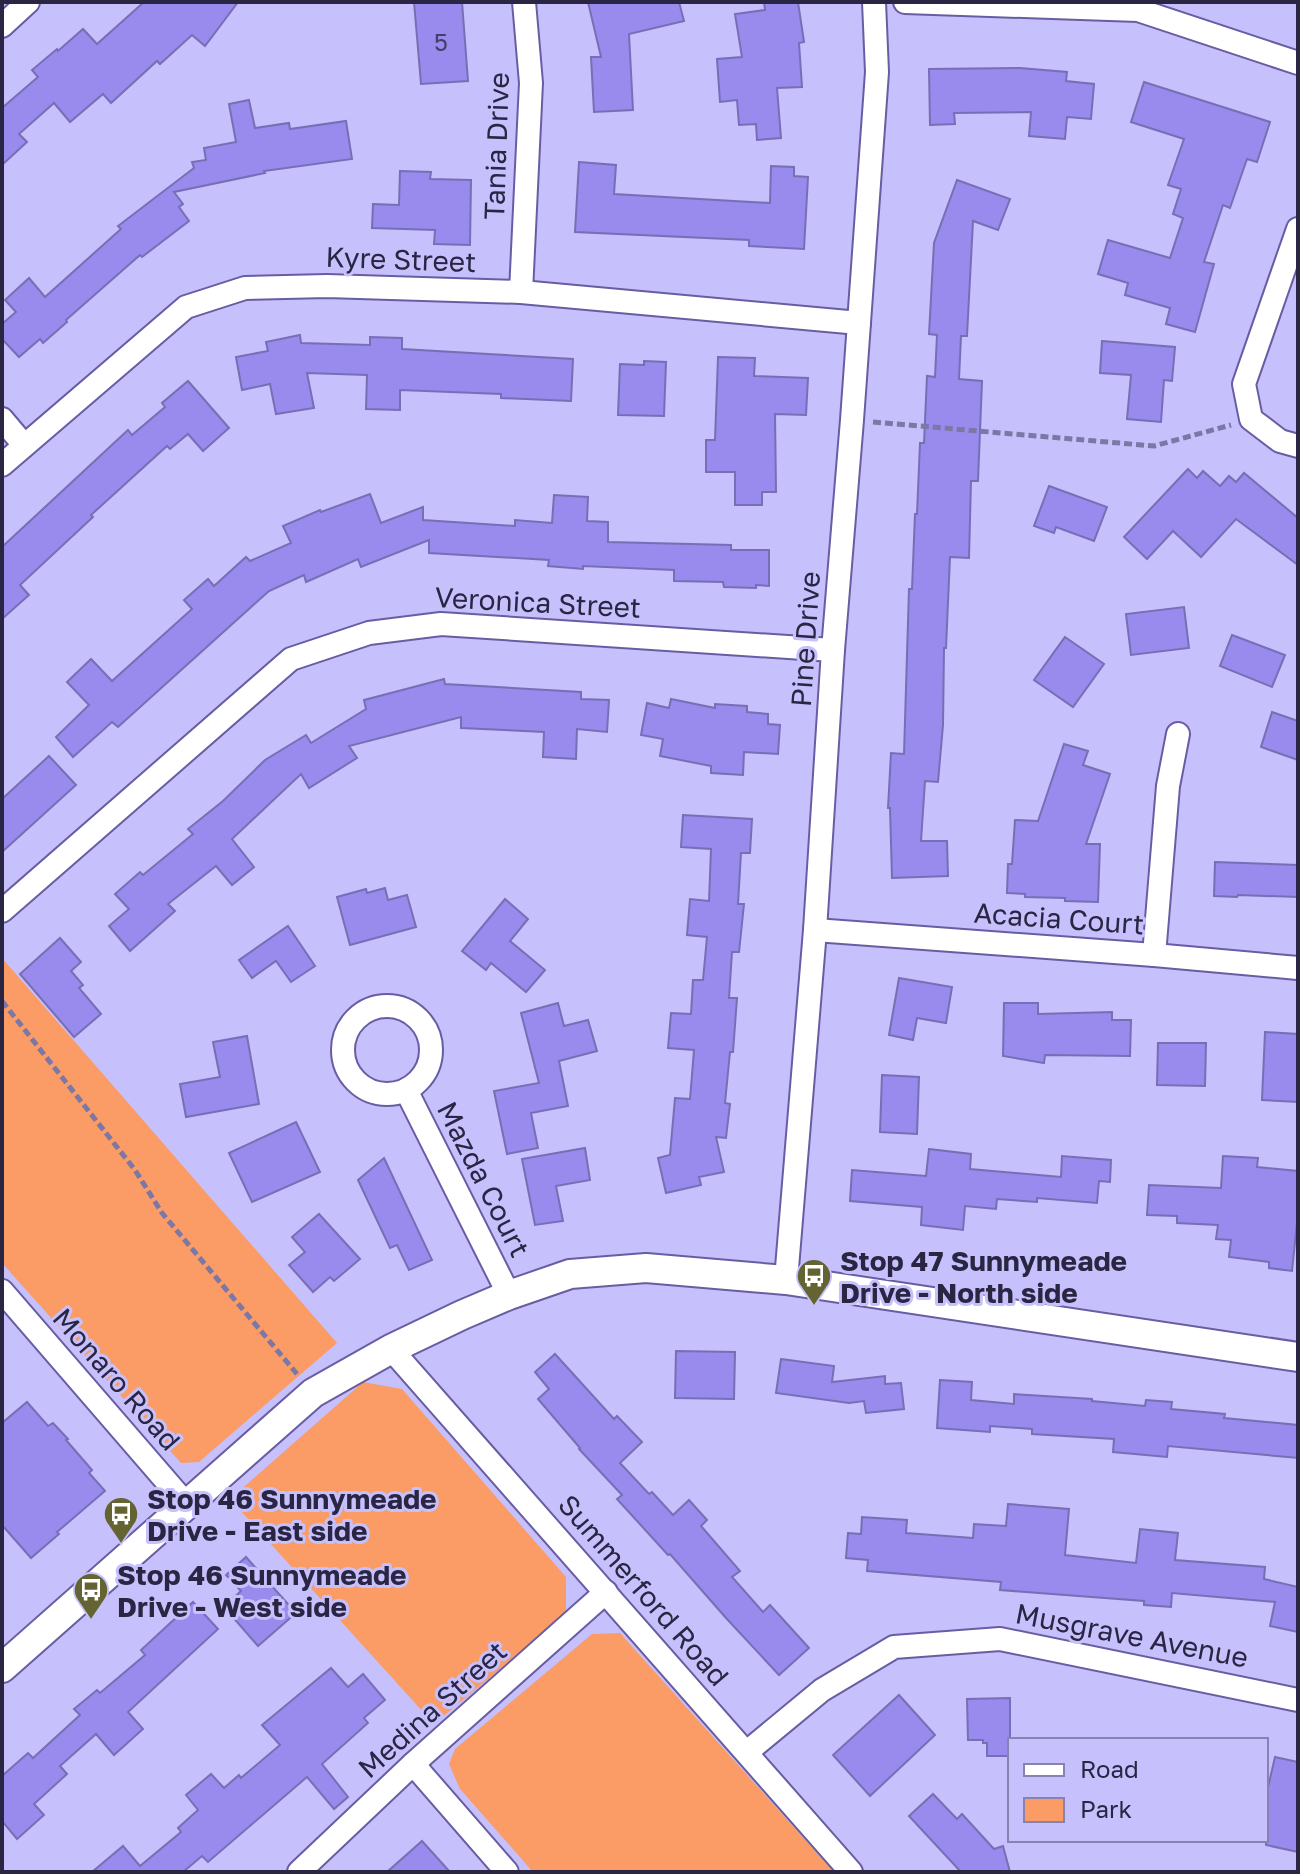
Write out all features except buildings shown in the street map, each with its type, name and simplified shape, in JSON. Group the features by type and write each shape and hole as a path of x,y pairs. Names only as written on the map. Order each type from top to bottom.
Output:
{"street":[{"path":"2,26 28,2"},
{"name":"Tania Drive","path":"521,292 531,83 524,2"},
{"name":"Pine Drive","path":"786,1280 815,930 877,72 874,2"},
{"path":"905,2 1139,6 1298,63"},
{"path":"1298,229 1244,384 1251,419 1280,441 1298,446"},
{"name":"Kyre Street","path":"2,465 186,307 245,288 327,286 521,292 859,323"},
{"path":"2,419 24,445"},
{"name":"Veronica Street","path":"2,911 291,659 369,633 441,624 833,650"},
{"path":"1154,955 1168,786 1178,734"},
{"name":"Acacia Court","path":"815,930 1298,968"},
{"name":"Mazda Court","path":"375,1007 403,1009 416,1016 425,1027 431,1056 427,1070 406,1090 392,1094 378,1093 364,1088 353,1078 346,1066 344,1037 361,1013 375,1007"},
{"name":"Mazda Court","path":"406,1090 509,1295"},
{"path":"2,1668 313,1393 391,1349 462,1315 570,1274 646,1268 786,1280 1298,1357"},
{"name":"Monaro Road","path":"2,1291 187,1505"},
{"name":"Summerford Road","path":"391,1349 851,1872"},
{"name":"Medina Street","path":"299,1872 413,1764 606,1592"},
{"name":"Musgrave Avenue","path":"747,1752 822,1690 894,1647 1000,1639 1298,1700"},
{"path":"413,1764 507,1872"}],"path":[{"path":"852,420 1154,446 1251,419"},
{"path":"2,1001 135,1170 162,1213 313,1393"}],"green space":[{"path":"2,958 337,1343 199,1462 181,1463 2,1263"},
{"path":"363,1382 402,1389 566,1577 566,1614 434,1724 230,1499"},
{"path":"620,1633 834,1872 533,1872 460,1789 449,1764 455,1749 592,1634"}],"place":[{"name":"Stop 47 Sunnymeade Drive - North side","path":"814,1307"},
{"name":"Stop 46 Sunnymeade Drive - East side","path":"121,1545"},
{"name":"Stop 46 Sunnymeade Drive - West side","path":"91,1621"}]}
